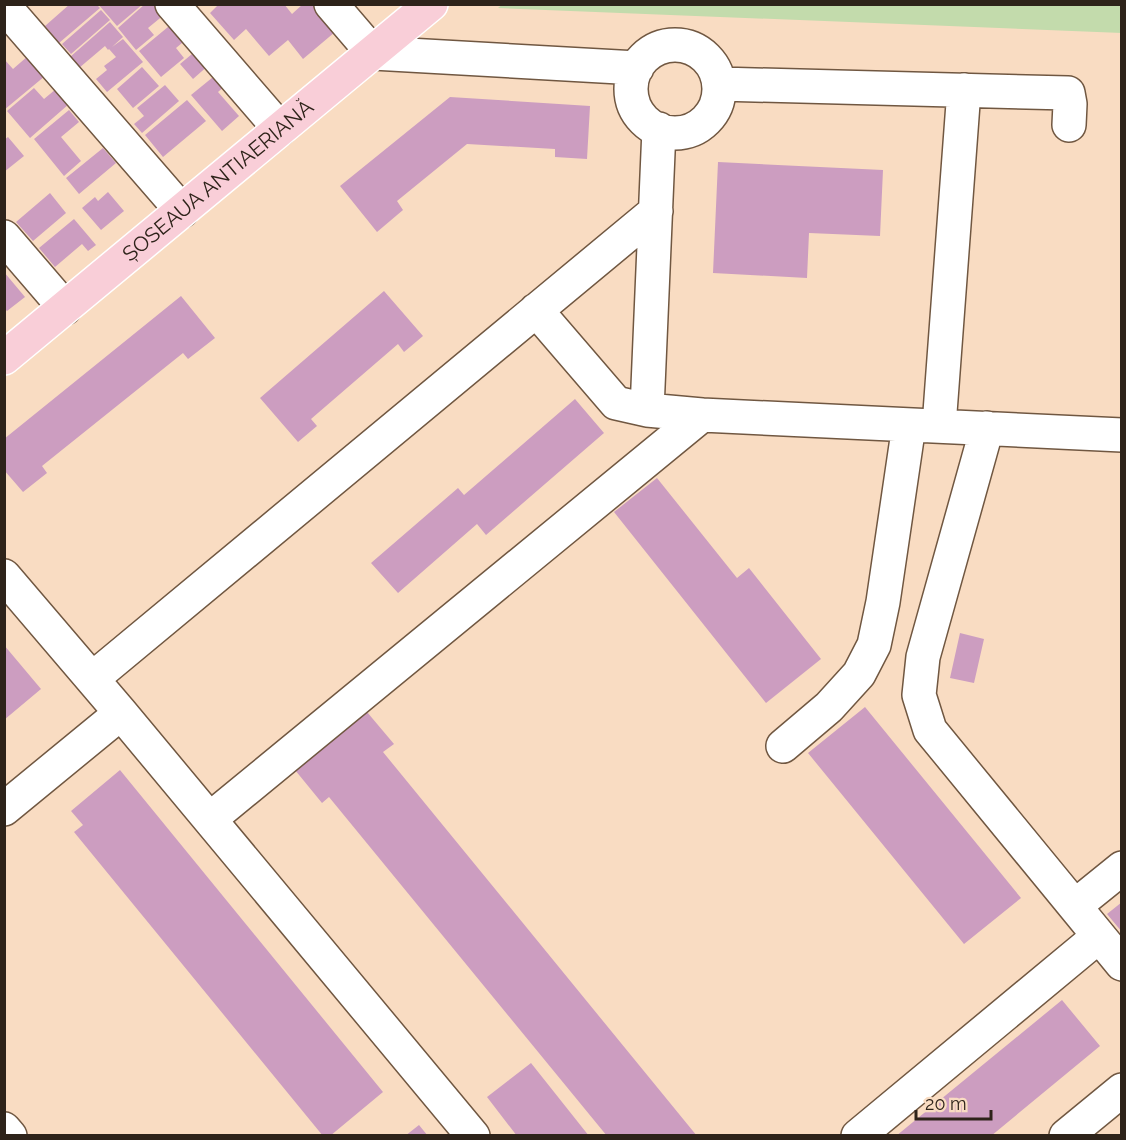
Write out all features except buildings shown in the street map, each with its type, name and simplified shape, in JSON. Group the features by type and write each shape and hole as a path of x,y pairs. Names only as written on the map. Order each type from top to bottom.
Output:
{"main road":[{"name":"ȘOSEAUA ANTIAERIANĂ","path":"4,358 431,4"}],"street":[{"path":"172,4 280,129"},
{"path":"331,4 373,52 637,68"},
{"path":"4,6 182,212"},
{"path":"676,45 690,48 703,55 712,65 719,84 715,108 707,120 695,129 681,133 666,132 652,126 641,116 634,103 631,90 633,75 650,53 662,46 676,45"},
{"path":"719,84 1068,93 1069,125"},
{"path":"783,746 829,707 859,674 874,645 924,425 964,90"},
{"path":"647,410 659,129"},
{"path":"92,679 656,211"},
{"path":"4,237 66,308"},
{"path":"536,310 616,403 647,410 702,415 1122,435"},
{"path":"210,819 702,415"},
{"path":"987,428 923,657 919,695 930,730 1122,964"},
{"path":"4,576 210,819 473,1136"},
{"path":"7,802 121,713"},
{"path":"1075,906 1122,868"},
{"path":"858,1136 1099,936"},
{"path":"1066,1136 1120,1093"},
{"path":"4,1129 10,1136"}],"green space":[{"path":"503,4 1121,4 1122,33 498,8"}]}
